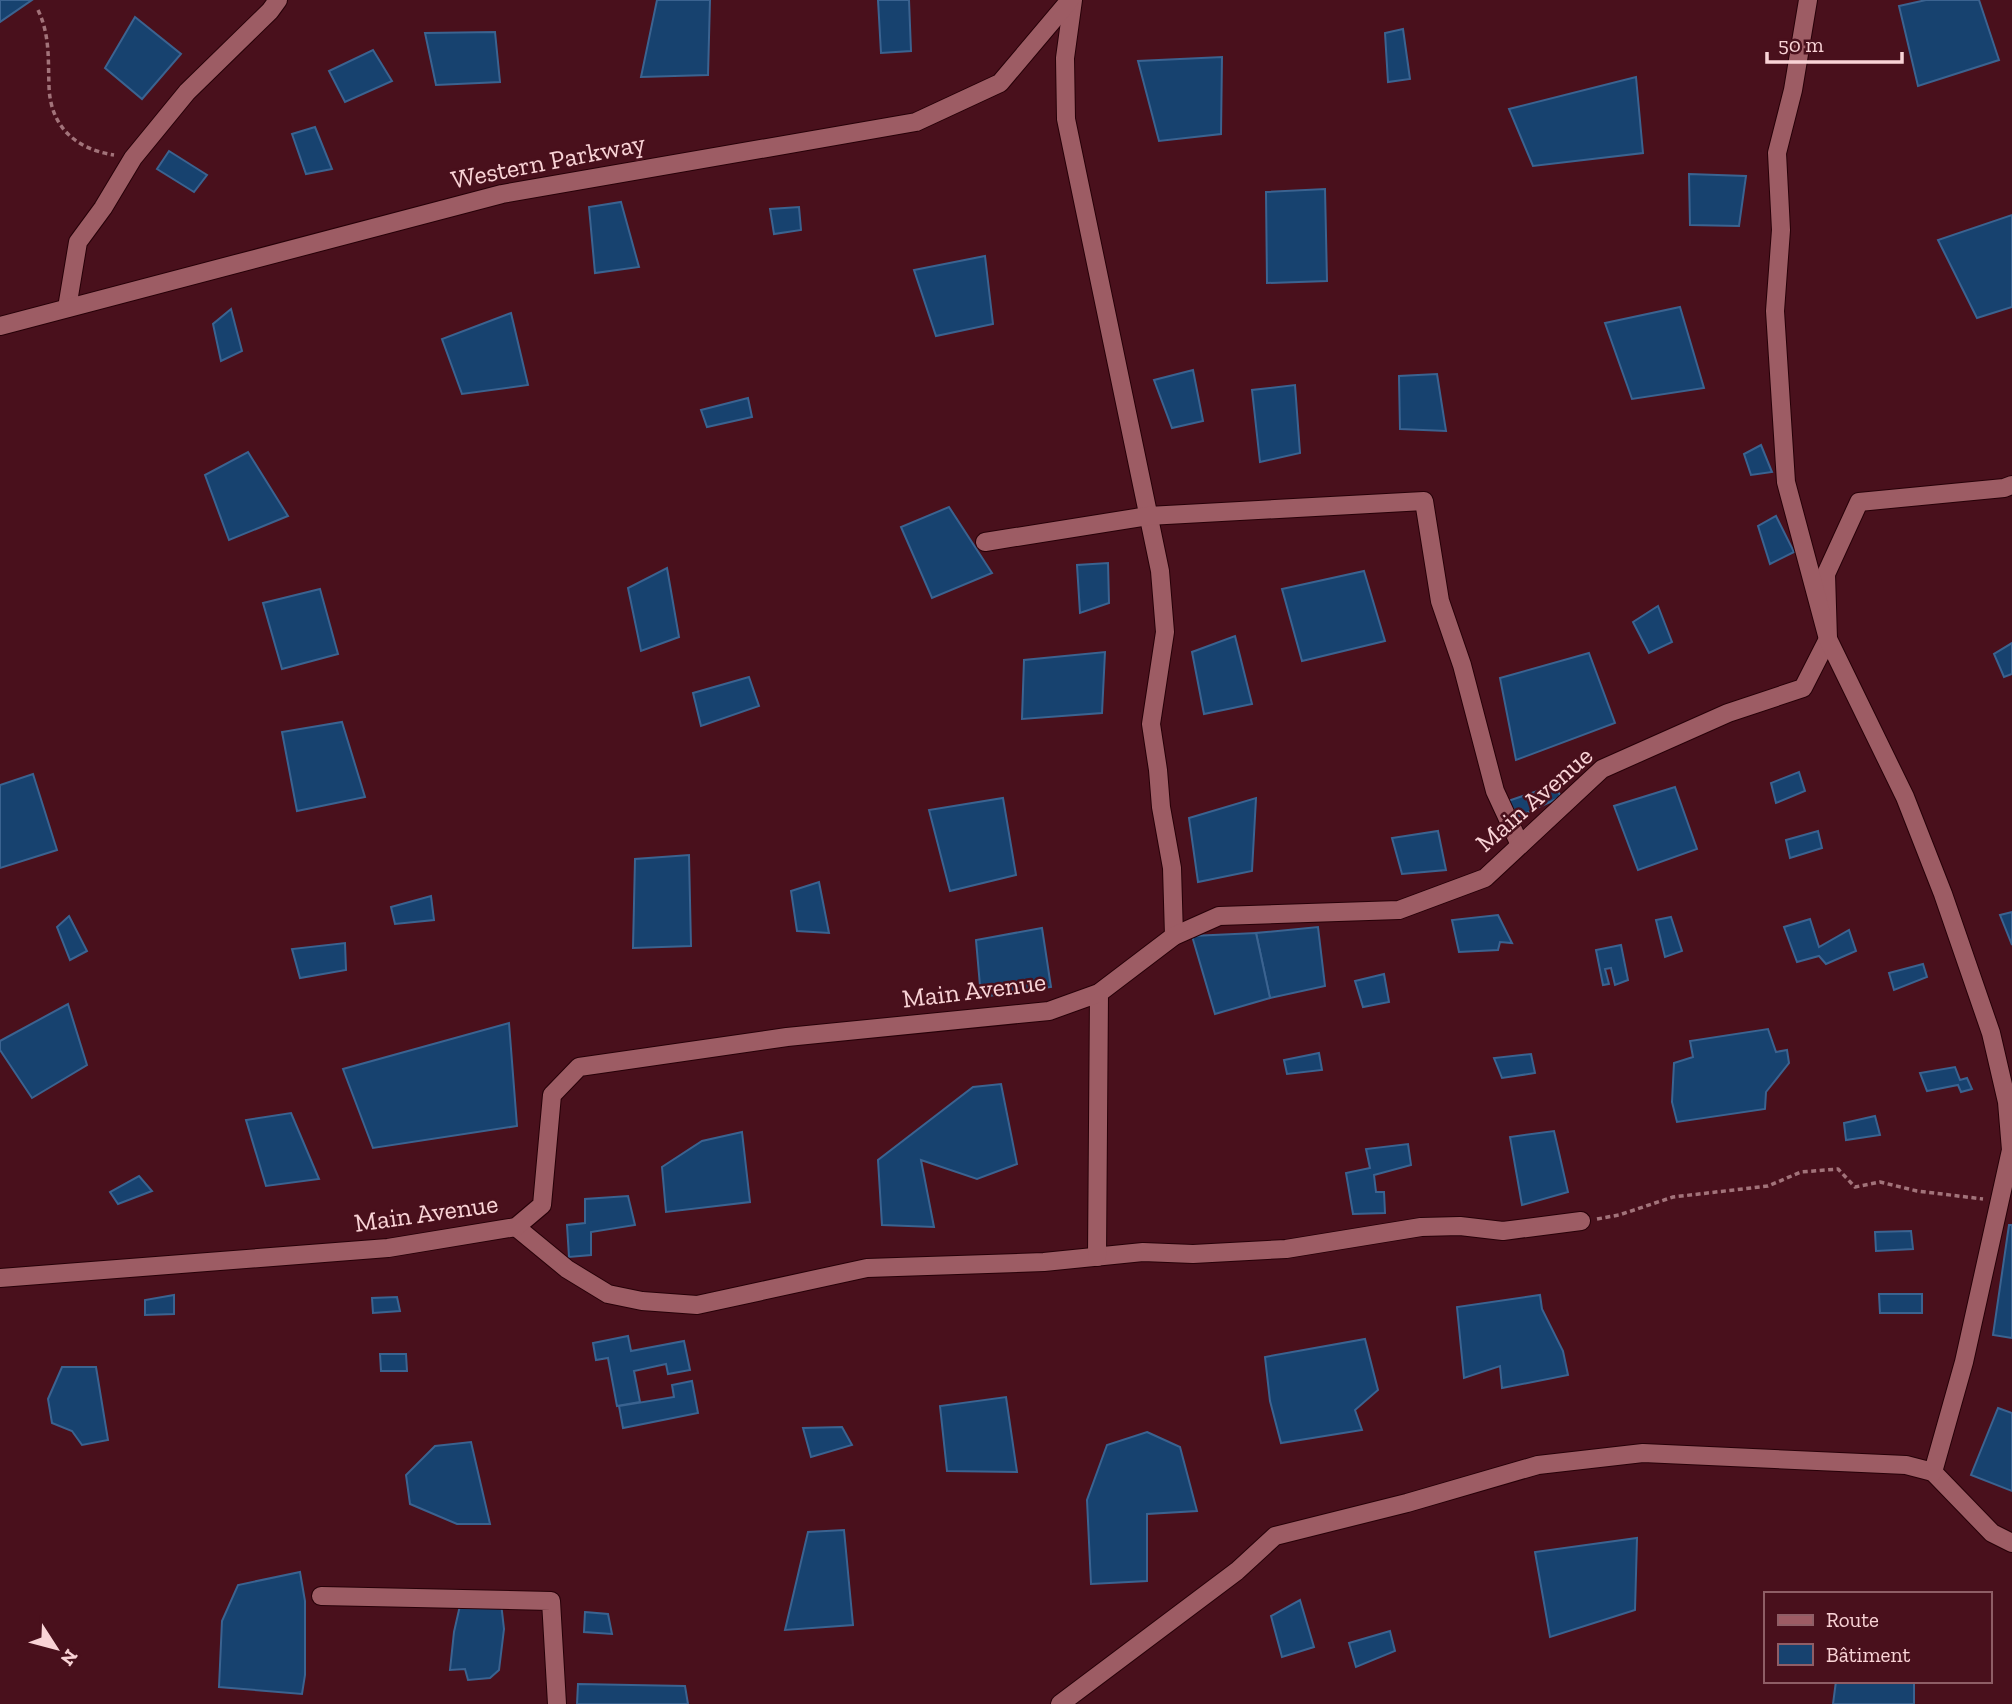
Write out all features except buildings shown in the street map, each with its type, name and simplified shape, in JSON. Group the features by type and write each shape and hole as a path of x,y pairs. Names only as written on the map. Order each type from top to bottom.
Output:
{"street":[{"path":"67,307 78,242 103,208 133,158 187,92 278,0"},
{"path":"1071,0 1065,58 1066,119 1160,571 1165,632 1151,724 1172,868 1174,936"},
{"name":"Western Parkway","path":"0,326 502,194 916,122 1000,83 1071,0"},
{"path":"1808,0 1793,90 1777,153 1781,230 1775,311 1786,482 1828,639 1905,797 1943,894 1991,1033 2007,1102 2011,1150 2006,1202 1933,1472"},
{"name":"Main Avenue","path":"0,1278 388,1248 516,1227 542,1205 552,1095 579,1067 787,1037 1049,1011 1099,993 1174,936 1220,916 1399,910 1485,878 1602,769 1728,713 1803,688 1828,639 1826,574 1859,502 2012,485"},
{"path":"985,542 1148,516 1424,501 1440,601 1462,665 1495,791 1520,845"},
{"path":"1097,1257 1099,993"},
{"path":"516,1227 567,1269 608,1294 642,1301 697,1305 867,1268 1044,1262 1143,1252 1193,1254 1286,1249 1421,1227 1460,1226 1503,1231 1581,1221"},
{"path":"1060,1704 1237,1571 1275,1536 1407,1503 1538,1465 1643,1453 1906,1465 1933,1472 1992,1533 2012,1544"},
{"path":"321,1596 551,1601 557,1704"}],"path":[{"path":"38,10 46,31 50,60 48,88 59,123 77,143 102,153 133,158"},
{"path":"1581,1221 1619,1215 1673,1197 1768,1186 1801,1172 1838,1169 1855,1187 1880,1181 1917,1191 2006,1202"}]}
